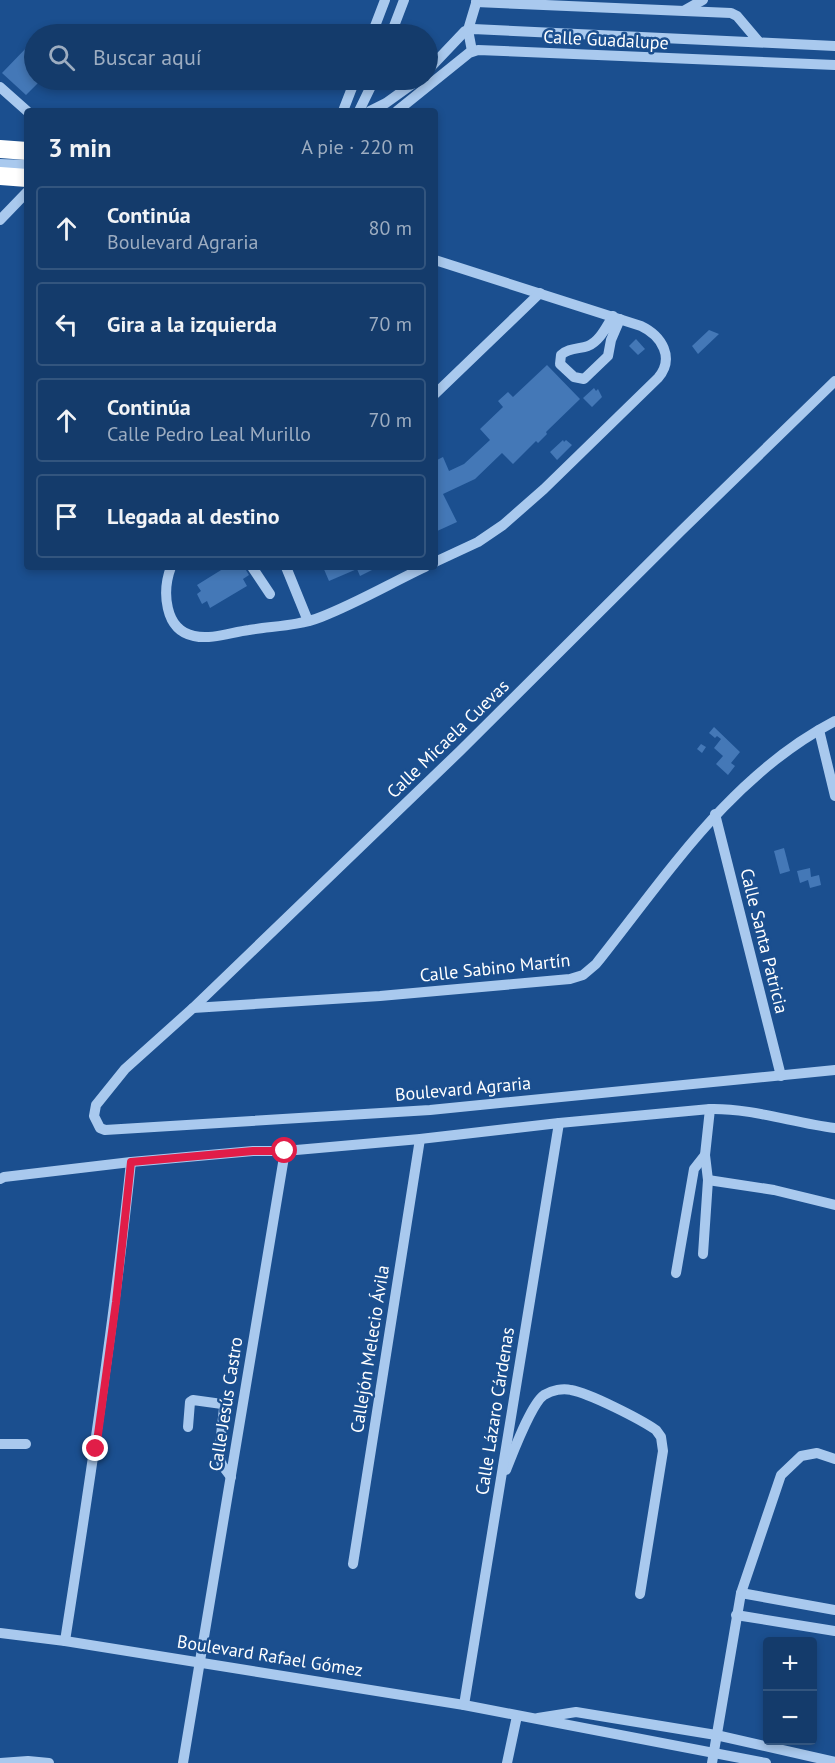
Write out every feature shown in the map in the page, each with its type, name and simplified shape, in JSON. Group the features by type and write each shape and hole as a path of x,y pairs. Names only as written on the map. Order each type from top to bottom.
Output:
{"highway":[{"path":"1,163 24,152"},
{"path":"1,163 24,176"}],"street":[{"path":"376,24 385,0"},
{"path":"395,24 404,0"},
{"path":"684,10 703,0"},
{"path":"438,78 472,51 468,30 477,1 601,4 731,13 737,16 759,42"},
{"path":"438,59 468,30"},
{"name":"Calle Guadalupe","path":"468,30 835,46"},
{"name":"Calle Guadalupe","path":"472,51 835,65"},
{"path":"0,87 24,108"},
{"path":"344,108 350,90"},
{"path":"360,108 369,90"},
{"path":"376,108 404,90"},
{"path":"401,108 423,90"},
{"path":"1,163 24,165"},
{"path":"0,220 24,195"},
{"path":"438,261 641,326 657,335 665,357 663,372 544,489 503,525 478,542 438,561"},
{"path":"438,391 540,293"},
{"path":"616,317 608,356 584,379 574,378 560,364 561,355 564,352 592,344 616,317"},
{"name":"Calle Micaela Cuevas","path":"96,1124 94,1116 96,1106 125,1069 193,1008 460,752 672,539 835,381"},
{"path":"170,570 166,591 171,621 179,629 194,636 228,634 308,621 321,617 419,570"},
{"path":"254,570 270,594"},
{"path":"287,570 308,621"},
{"name":"Calle Sabino Martín","path":"193,1008 380,996 570,979 583,975 596,964 715,814 752,778 819,730 835,722"},
{"path":"819,730 835,796"},
{"name":"Calle Santa Patricia","path":"715,814 780,1076"},
{"name":"Boulevard Agraria","path":"96,1124 105,1130 430,1110 835,1070"},
{"path":"0,1179 131,1162 420,1139 710,1109 727,1108 805,1125 835,1128"},
{"path":"703,1254 708,1180 705,1155 710,1109"},
{"name":"Calle Lázaro Cárdenas","path":"464,1705 559,1123"},
{"name":"Callejón Melecio Ávila","path":"353,1564 420,1139"},
{"name":"Calle Jesús Castro","path":"183,1763 285,1151"},
{"path":"676,1273 694,1169 705,1155"},
{"path":"65,1641 116,1302 131,1162"},
{"path":"708,1180 774,1190 835,1205"},
{"path":"500,1483 533,1409 543,1395 555,1390 570,1389 584,1393 656,1430 661,1437 663,1451 640,1594"},
{"path":"188,1427 190,1402 193,1400 222,1404 224,1408 219,1454 222,1465 231,1477"},
{"path":"0,1444 27,1444"},
{"path":"713,1758 741,1593 781,1475 801,1456 817,1453 834,1458 835,1445"},
{"path":"741,1593 835,1610"},
{"path":"736,1615 835,1631"},
{"name":"Boulevard Rafael Gómez","path":"0,1633 201,1662 464,1705 713,1758 766,1763"},
{"name":"Boulevard Rafael Gómez","path":"533,1719 576,1712 716,1735 835,1762"},
{"path":"507,1763 517,1716"},
{"path":"0,1763 28,1761 49,1763"}],"building":[{"path":"24,50 24,90 31,90 26,95 2,73"},
{"path":"709,330 719,334 698,354 692,346"},
{"path":"636,339 645,349 638,355 629,346"},
{"path":"547,365 580,399 546,432 547,434 538,443 536,441 513,464 502,453 475,479 443,494 457,522 438,531 438,460 443,457 449,471 464,464 490,440 480,429 503,407 498,401 508,392 513,397"},
{"path":"594,388 596,391 598,389 602,397 592,407 583,398"},
{"path":"563,440 572,445 557,460 550,452"},
{"path":"221,570 246,570 249,575 243,579 247,586 210,608 207,601 202,604 197,594 201,591 197,585"},
{"path":"324,570 355,570 329,581"},
{"path":"357,570 372,570 360,576"},
{"path":"714,727 740,752 731,763 735,766 728,775 716,764 723,756 714,748 721,739 709,733"},
{"path":"701,744 706,747 702,753 697,749"},
{"path":"784,848 790,871 780,874 774,851"},
{"path":"810,868 811,877 819,875 821,885 810,888 808,880 800,883 797,871"}],"route":[{"path":"96,1449 116,1302 131,1162 253,1151 285,1151"}]}
